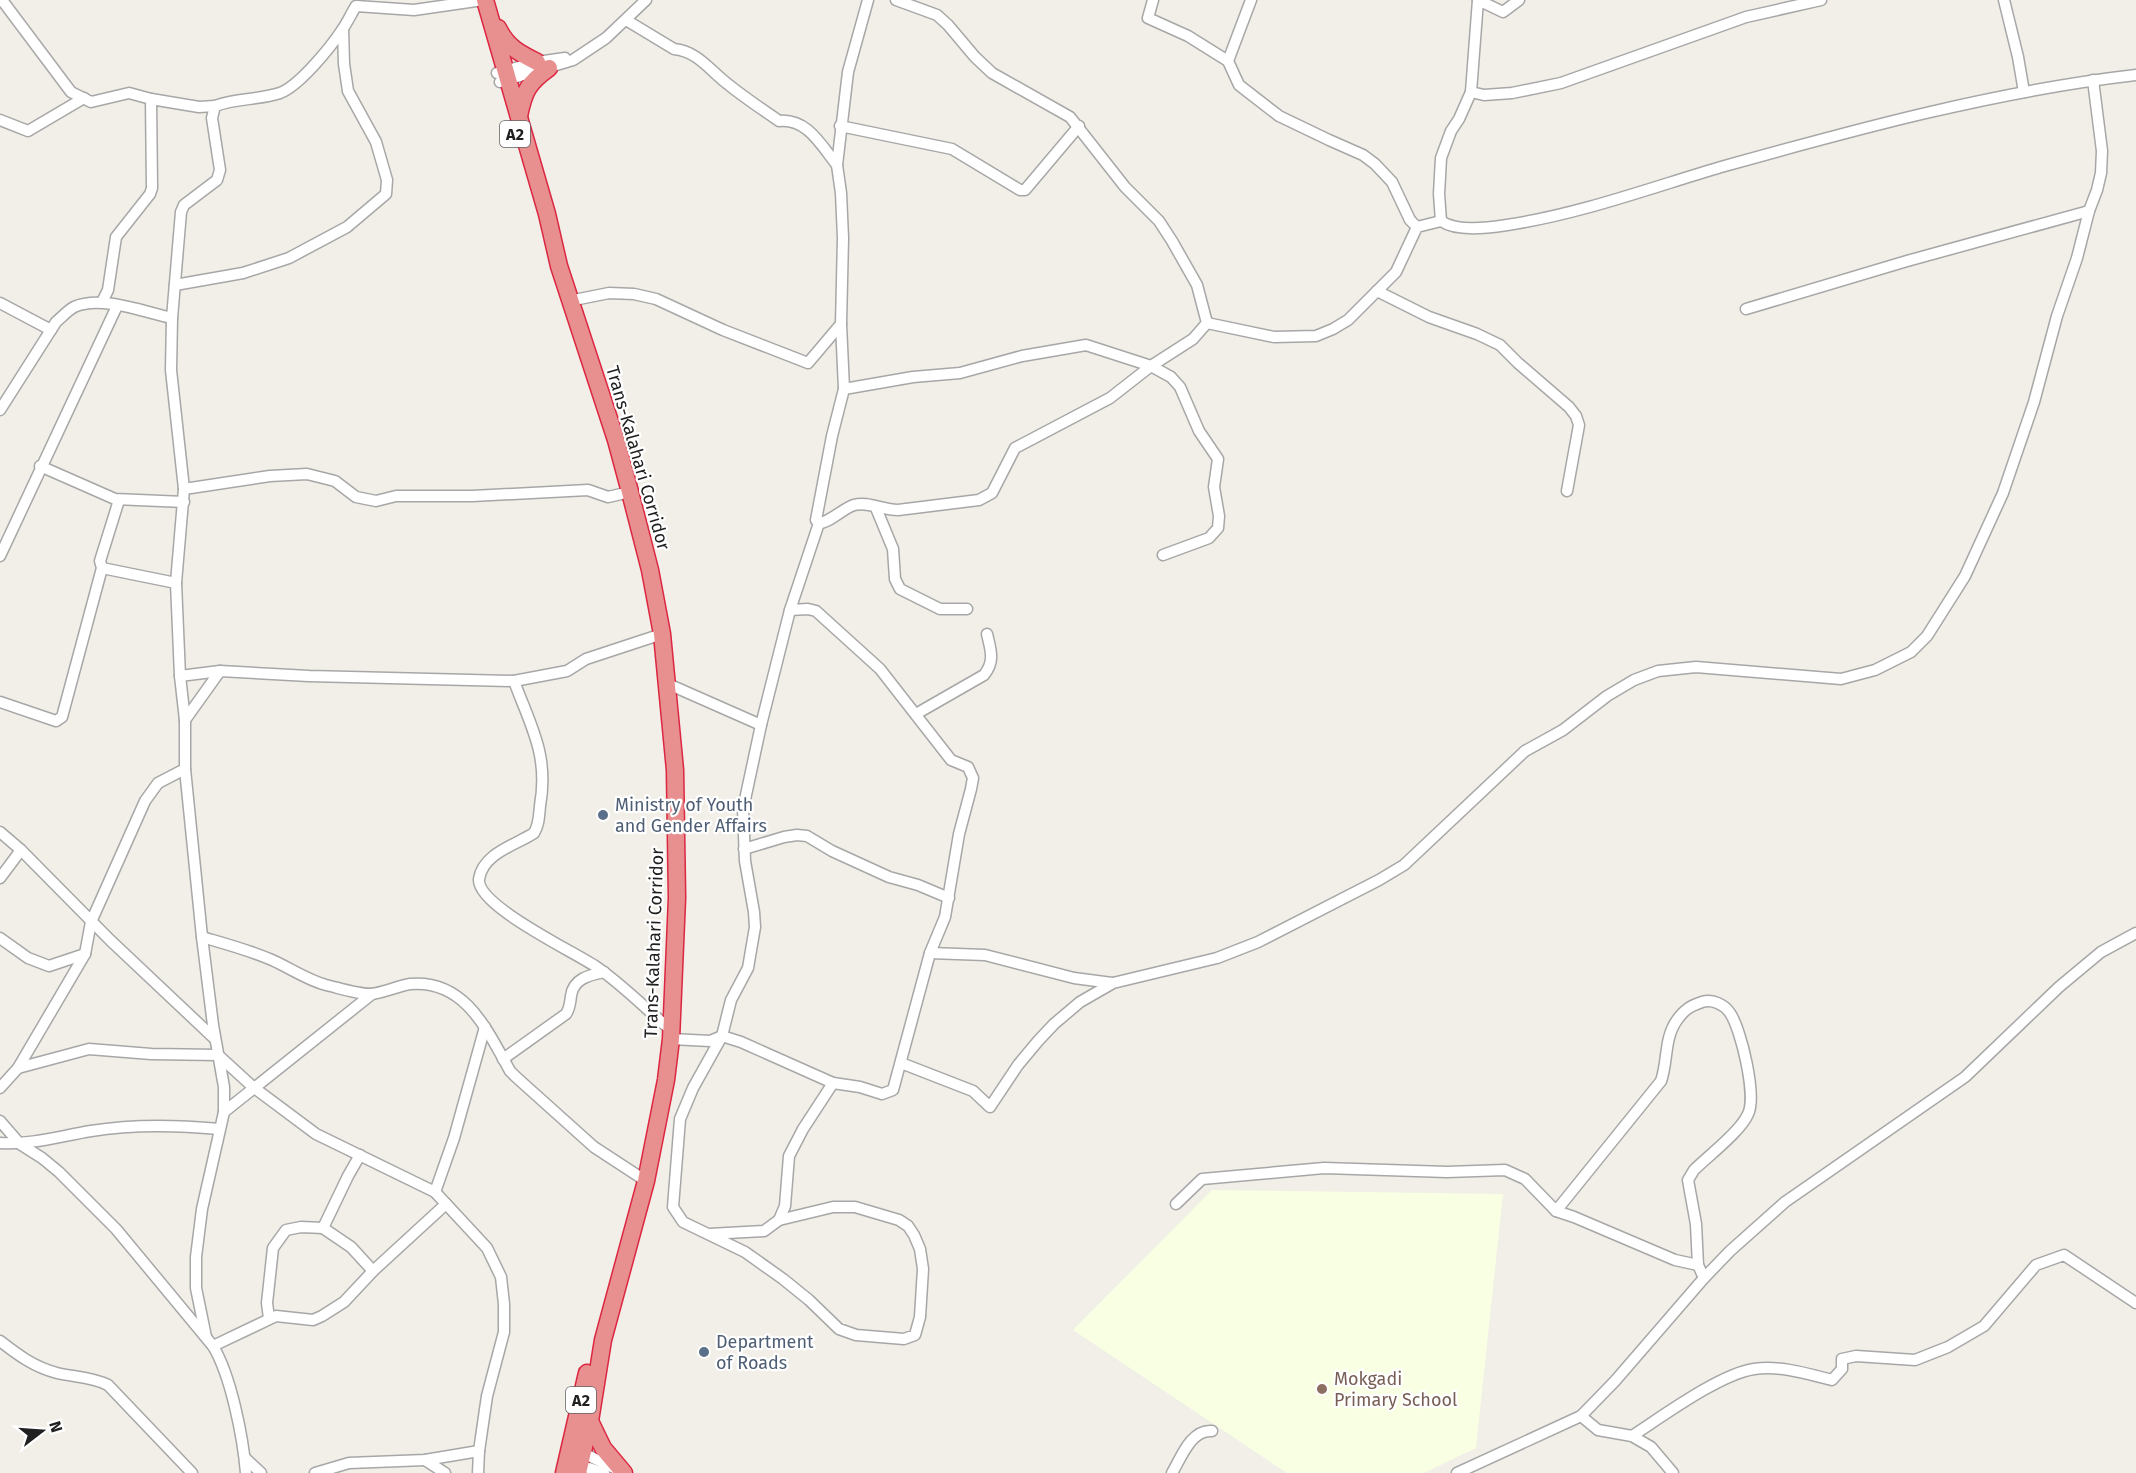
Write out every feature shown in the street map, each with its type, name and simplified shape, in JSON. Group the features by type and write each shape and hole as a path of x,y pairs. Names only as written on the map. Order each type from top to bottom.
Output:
{"highway":[{"path":"481,0 503,38 514,51 543,65 523,98 519,118"},
{"name":"Trans-Kalahari Corridor","path":"481,0 540,218 559,266"},
{"name":"Trans-Kalahari Corridor","path":"502,77 519,118 569,301 616,440 650,570 662,634 675,770 677,898 671,1035 666,1080 646,1181 603,1340 590,1421 574,1462"},
{"name":"Trans-Kalahari Corridor","path":"574,1462 588,1369 603,1340"},
{"path":"590,1421 603,1448 622,1473"}],"street":[{"path":"2,0 71,92 91,102 129,93 199,107 280,93 292,87 343,29 355,3 414,10 481,0"},
{"path":"502,77 580,56 626,20 646,0"},
{"path":"580,56 646,0"},
{"path":"709,1234 764,1231 779,1220 833,1207 855,1207 899,1220 908,1226 920,1249 923,1269 920,1317 915,1335 904,1340 856,1335 839,1329 783,1279 745,1252 683,1222 673,1207 680,1119 688,1099 722,1036 731,1000 748,968 755,927 744,849 743,809 790,610 819,524 816,520 820,497 844,389 841,324 843,238 837,165 848,72 868,0"},
{"path":"896,0 937,15 992,74 1047,102 1079,126 1125,188 1159,221 1172,241 1197,285 1207,323"},
{"path":"1153,0 1148,18 1188,36 1228,62 1239,85 1260,103 1280,116 1363,155 1375,164 1392,182 1410,220 1417,227"},
{"path":"1228,62 1251,0"},
{"path":"1441,221 1439,194 1441,158 1451,131 1460,119 1471,92 1478,0 1503,12 1518,0"},
{"path":"1471,92 1484,95 1512,93 1561,83 1746,17 1821,0"},
{"path":"2004,0 2024,92"},
{"path":"626,20 674,50 682,50 703,62 726,84 779,122 791,120 803,125 837,165"},
{"path":"175,285 243,273 288,258 347,227 386,194 387,180 376,142 348,91 344,64 343,29"},
{"path":"1417,227 1441,221 1450,227 1506,225 1572,211 1834,137 2024,92 2136,75"},
{"path":"901,1063 973,1091 990,1107 1018,1065 1054,1024 1080,1002 1113,983 1217,958 1258,942 1379,880 1404,865 1525,751 1563,730 1607,696 1634,680 1658,671 1696,667 1840,679 1875,670 1911,652 1928,636 1965,576 2003,493 2034,402 2057,316 2077,258 2101,173 2102,151 2093,80"},
{"path":"0,120 28,131 84,98"},
{"path":"102,302 108,290 116,237 150,194 152,188 151,99"},
{"path":"209,1342 196,1288 196,1257 202,1209 224,1112 224,1087 215,1039 202,937 185,769 185,720 180,676 176,584 184,489 171,369 172,318 182,209 219,176 212,118 215,106"},
{"path":"840,126 952,149 1020,190 1025,190 1079,126"},
{"path":"1746,309 1895,264 2089,211"},
{"path":"1207,323 1274,337 1316,336 1348,320 1396,272 1417,227"},
{"path":"1377,291 1429,317 1500,345 1561,399 1576,416 1579,425 1567,491"},
{"path":"569,301 609,293 634,294 657,299 723,330 808,363 841,324"},
{"path":"0,410 51,330 61,317 74,307 102,302 172,318"},
{"path":"0,303 51,330"},
{"path":"0,556 40,466 117,306"},
{"path":"819,524 855,505 864,504 876,508 898,510 979,500 992,493 1015,448 1110,398 1151,366 1193,339 1207,323"},
{"path":"844,389 913,377 960,373 1022,356 1086,345 1151,366 1172,377 1180,387 1199,430 1218,459 1214,487 1219,516 1218,528 1209,538 1163,555"},
{"path":"40,466 111,498 184,502"},
{"path":"184,489 270,476 307,474 335,481 356,497 376,501 396,496 471,496 588,490 608,497 630,492"},
{"path":"0,702 56,721 61,720 102,568 100,561 119,500"},
{"path":"876,508 893,549 895,579 900,589 940,609 967,609"},
{"path":"102,568 176,584"},
{"path":"514,681 538,743 543,763 542,796 534,833 493,856 479,879 480,889 489,899 534,931 604,972 671,1035 710,1041 722,1036 833,1083 886,1094 893,1090 930,953 945,917 956,847 973,778 968,767 951,760 880,669 816,611 790,610"},
{"path":"180,676 220,671 309,676 514,681 567,671 586,658 662,634"},
{"path":"916,714 984,675 993,657 987,634"},
{"path":"185,720 220,671"},
{"path":"668,684 761,725"},
{"path":"0,1088 18,1068 85,954 91,922 150,792 158,783 185,769"},
{"path":"0,832 215,1039"},
{"path":"744,849 784,837 807,836 832,851 888,877 918,885 949,898"},
{"path":"0,878 21,850"},
{"path":"1457,1473 1581,1416 1615,1381 1704,1278 1730,1251 1785,1202 1965,1077 2059,987 2092,959 2136,933"},
{"path":"202,937 271,960 318,983 372,994"},
{"path":"0,938 28,958 50,966 85,954"},
{"path":"930,953 985,955 1074,978 1113,983"},
{"path":"503,1059 566,1014 569,1010 572,987 580,980 589,975 604,972"},
{"path":"224,1112 372,994 414,984 438,986 470,1006 516,1077 594,1146 646,1181"},
{"path":"1556,1211 1661,1081 1665,1071 1669,1036 1676,1021 1688,1006 1706,1001 1720,1003 1729,1011 1737,1026 1752,1102 1748,1115 1694,1170 1688,1180 1696,1224 1698,1265 1704,1278"},
{"path":"435,1192 454,1138 485,1027"},
{"path":"18,1068 88,1049 151,1054 218,1055 253,1087 316,1134 435,1192 486,1248 501,1277 504,1332 487,1396 478,1473"},
{"path":"779,1220 784,1206 789,1156 803,1129 833,1083"},
{"path":"0,1121 20,1144 59,1172 116,1229 209,1342 220,1361 230,1392 245,1458 246,1473"},
{"path":"0,1143 20,1144 108,1129 182,1126 219,1129"},
{"path":"323,1228 360,1155"},
{"path":"1176,1204 1202,1179 1324,1168 1447,1172 1505,1170 1525,1179 1556,1211 1675,1260 1698,1265"},
{"path":"209,1342 282,1315 313,1320 322,1316 344,1302 373,1271 446,1204"},
{"path":"269,1318 267,1303 273,1248 286,1230 301,1227 323,1228 351,1247 373,1271"},
{"path":"1632,1436 1720,1381 1754,1369 1784,1370 1832,1380 1842,1369 1842,1359 1845,1358 1856,1356 1915,1360 1948,1347 1984,1326 2036,1265 2064,1255 2136,1304"},
{"path":"0,1341 33,1365 57,1373 100,1381 108,1385 192,1473"},
{"path":"1581,1416 1598,1430 1632,1436 1651,1447 1672,1473"},
{"path":"1172,1473 1198,1433 1212,1431"},
{"path":"315,1473 349,1462 425,1460 479,1451"},
{"path":"245,1458 261,1473"},
{"path":"425,1460 445,1473"},
{"path":"574,1462 604,1473"},
{"path":"574,1462 622,1473"}],"shaded area":[{"name":"Mokgadi Primary School","path":"1212,1190 1503,1194 1476,1448 1424,1473 1287,1473 1073,1330"}],"place":[{"name":"Ministry of Youth and Gender Affairs","path":"603,815"},
{"name":"Department of Roads","path":"704,1352"},
{"name":"Mokgadi Primary School","path":"1322,1389"}]}
